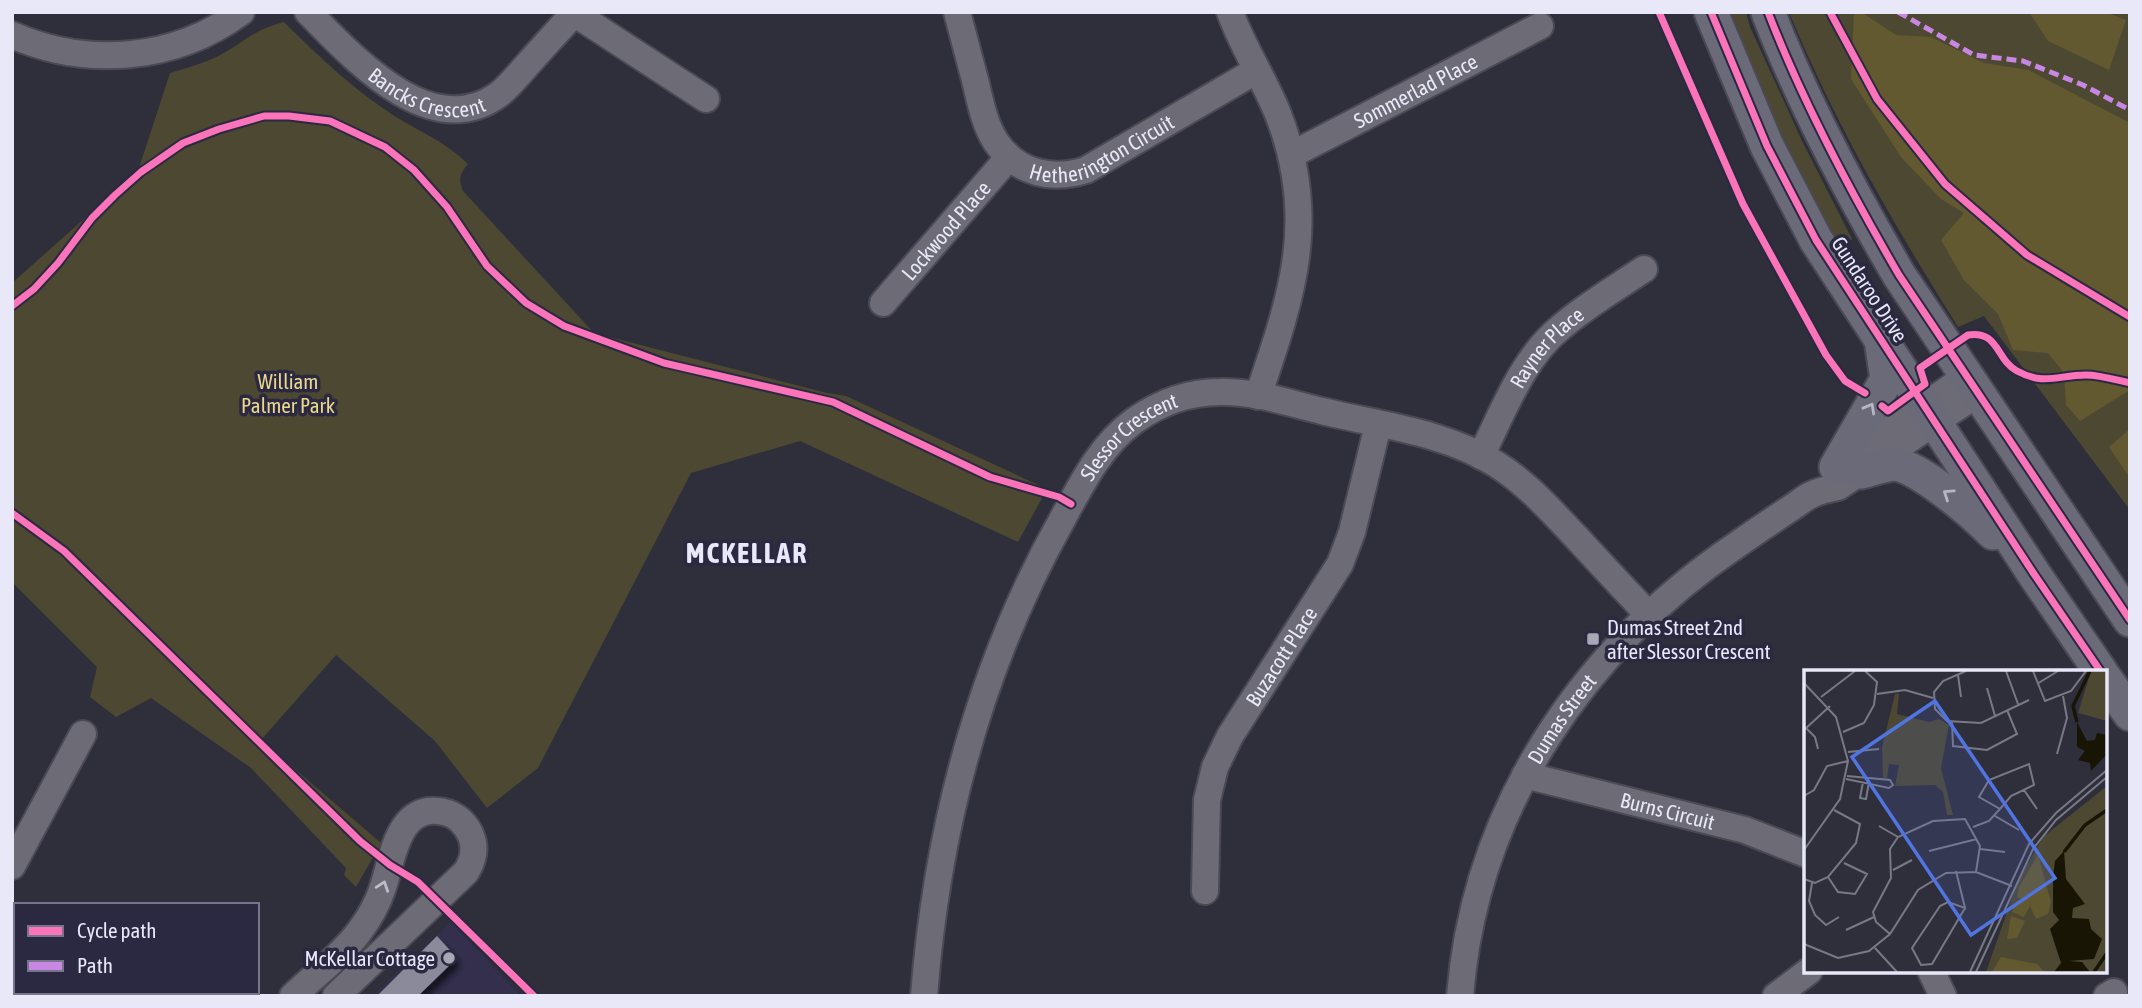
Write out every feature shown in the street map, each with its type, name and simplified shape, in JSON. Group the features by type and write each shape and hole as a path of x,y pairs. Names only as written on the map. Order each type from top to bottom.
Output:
{"main road":[{"name":"Gundaroo Drive","path":"1711,12 1767,146 1816,240 2100,670"},
{"name":"Gundaroo Drive","path":"1768,12 1818,123 1869,224 1899,275 2130,620"},
{"path":"1880,337 1886,379 1848,470 1895,464 1916,473 1965,506 2034,574"},
{"path":"2107,681 2130,713"}],"street":[{"path":"12,36 65,52 131,55 195,38 241,12"},
{"name":"Bancks Crescent","path":"308,12 351,55 393,87 428,106 452,110 477,106 500,94 575,13"},
{"name":"Hetherington Circuit","path":"957,12 986,120 995,140 1009,158 1029,170 1052,176 1086,170 1257,71"},
{"path":"1230,12 1277,112 1291,155 1298,203 1295,274 1258,396"},
{"path":"575,13 706,99"},
{"name":"Sommerlad Place","path":"1291,155 1540,26"},
{"name":"Lockwood Place","path":"883,303 1009,158"},
{"name":"Rayner Place","path":"1481,456 1522,375 1542,345 1559,328 1644,269"},
{"name":"Dumas Street","path":"1461,986 1474,910 1495,841 1542,745 1601,663 1648,614 1725,553 1812,494 1838,487 1848,470 1972,385"},
{"name":"Slessor Crescent","path":"924,996 937,878 950,814 986,688 1010,628 1055,532 1095,462 1106,447 1133,421 1166,403 1221,391 1258,396 1448,442 1481,456 1530,489 1648,614"},
{"name":"Buzacott Place","path":"1205,891 1207,800 1215,767 1230,736 1340,564 1352,532 1378,425"},
{"path":"12,866 83,734"},
{"name":"Burns Circuit","path":"1525,775 1803,846"},
{"path":"298,994 359,932 375,906 399,835 410,820 433,810 452,814 462,822 472,839 474,853 466,872 336,996"},
{"path":"1776,996 1806,973"},
{"path":"1932,973 1943,996"}],"shaded area":[{"path":"1854,12 1861,12 1896,35 1931,37 1984,63 2028,70 2130,123 2130,390 2080,421 2066,405 2064,373 2048,353 2013,350 1998,314 1964,280 1941,240 1964,213 1941,199 1901,157 1851,79"},
{"path":"2029,12 2105,12 2126,20 2109,70 2048,41"},
{"path":"2130,429 2130,478 2109,447"},
{"name":"McKellar Cottage","path":"451,922 520,995 373,996"}],"green space":[{"path":"1724,12 1746,12 1750,27 1803,143 1852,239 1839,250 1785,149"},
{"path":"1789,12 2130,12 2130,510 1984,316 1958,327 1846,134"},
{"name":"William Palmer Park","path":"284,22 366,96 443,144 468,164 461,177 463,191 594,333 846,396 1047,489 1018,542 800,441 691,473 538,768 487,808 435,741 336,655 261,740 381,843 356,887 344,875 346,868 251,768 151,698 116,717 90,697 97,667 12,582 12,283 138,171 170,73 216,57 258,32"}],"building":[{"path":"437,936 457,958 418,996 377,996"}],"marked path":[{"path":"1898,12 1974,55 2023,61 2083,85 2130,110"}],"cycle path":[{"path":"1659,12 1743,204 1826,355 1845,381 1865,393"},
{"path":"1711,12 1767,146 1816,240 2100,670"},
{"path":"1768,12 1796,80 1828,146 1899,275 2130,620"},
{"path":"1830,12 1877,99 1945,184 2027,255 2130,317"},
{"path":"12,306 34,289 58,263 92,218 115,195 141,172 183,143 264,116 330,121 385,147 414,170 447,207 487,266 526,303 564,326 664,363 833,402 990,477 1059,497 1071,504"},
{"path":"1882,406 1888,411 1925,384 1920,368 1968,335 1986,337 2010,366 2036,378 2091,375 2130,383"},
{"path":"12,513 64,551 360,841 390,865 418,882 534,996"}],"place":[{"name":"Dumas Street 2nd after Slessor Crescent","path":"1593,639"},
{"name":"McKellar Cottage","path":"449,958"}],"district":[{"name":"MCKELLAR","path":"747,553"}]}
